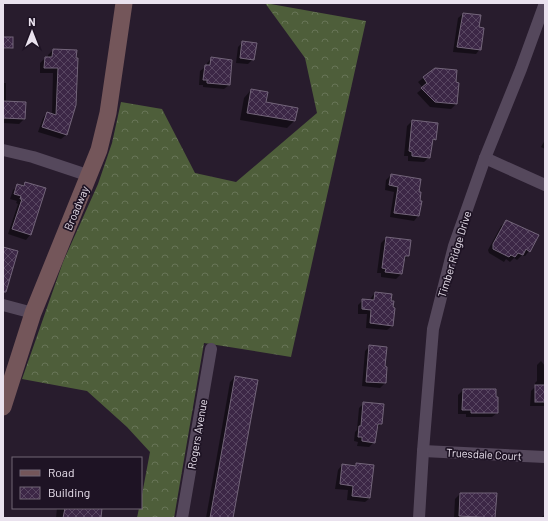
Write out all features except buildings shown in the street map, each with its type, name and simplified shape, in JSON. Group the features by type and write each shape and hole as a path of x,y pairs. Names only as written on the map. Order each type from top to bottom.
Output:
{"main road":[{"name":"Broadway","path":"3,407 33,313 51,265 100,150 108,113 124,3"}],"street":[{"name":"Timber Ridge Drive","path":"419,518 422,451 433,329 454,246 485,158 521,69 545,3"},
{"path":"3,150 33,157 90,176"},
{"path":"485,158 545,185"},
{"path":"3,305 33,313"},
{"name":"Rogers Avenue","path":"182,518 212,349"},
{"name":"Truesdale Court","path":"422,451 545,457"}],"green space":[{"path":"265,3 366,21 291,357 204,343 174,518 137,518 139,509 142,509 142,495 150,452 127,427 87,391 22,379 63,262 98,184 112,143 121,102 162,109 195,173 236,182 317,113 305,58"}]}
